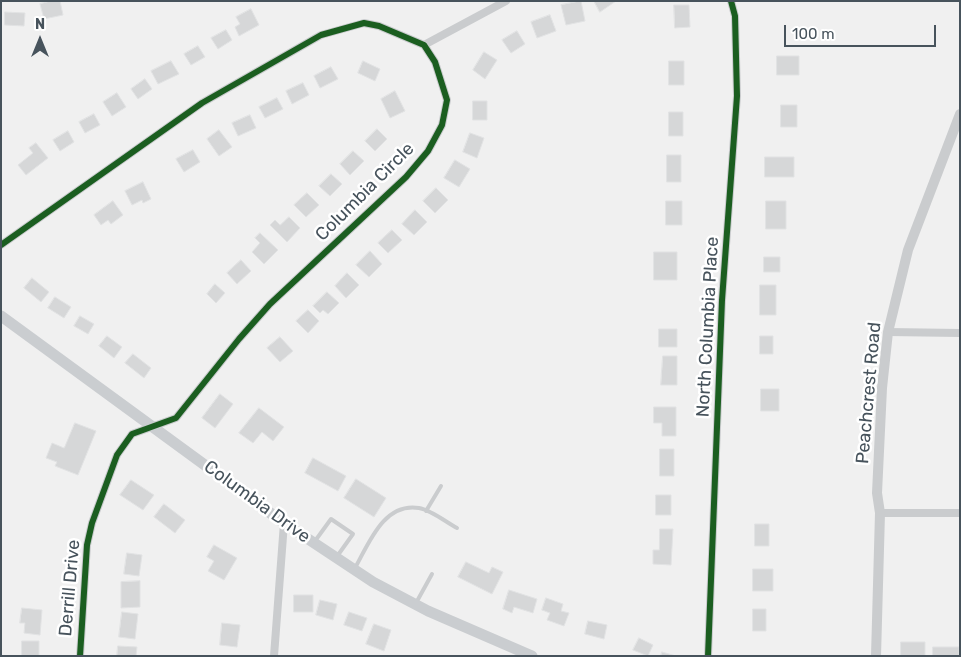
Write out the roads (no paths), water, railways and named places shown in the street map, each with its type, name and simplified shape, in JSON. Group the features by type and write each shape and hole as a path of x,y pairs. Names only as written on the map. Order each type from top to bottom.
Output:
{"main road":[{"name":"Columbia Drive","path":"1,316 284,523 354,570 415,604 532,656"}],"street":[{"path":"1,245 202,103 321,35 364,23 424,45 506,1"},
{"name":"North Columbia Place","path":"708,656 722,300 737,96 735,16 731,1"},
{"name":"Columbia Circle","path":"152,425 176,418 239,339 270,304 406,177 428,151 442,125 447,100 435,62 424,45"},
{"name":"Peachcrest Road","path":"876,656 880,513 877,493 882,388 888,332 908,250 960,114"},
{"path":"888,332 960,333"},
{"name":"Derrill Drive","path":"80,656 88,545 92,523 117,455 132,434 152,425"},
{"path":"880,513 960,514"},
{"path":"274,656 284,523"}],"lane":[{"path":"426,511 441,486"},
{"path":"354,570 379,527 390,513 406,508 420,508 457,528"},
{"path":"314,543 331,519 353,534 336,558"},
{"path":"415,604 432,574"}]}
